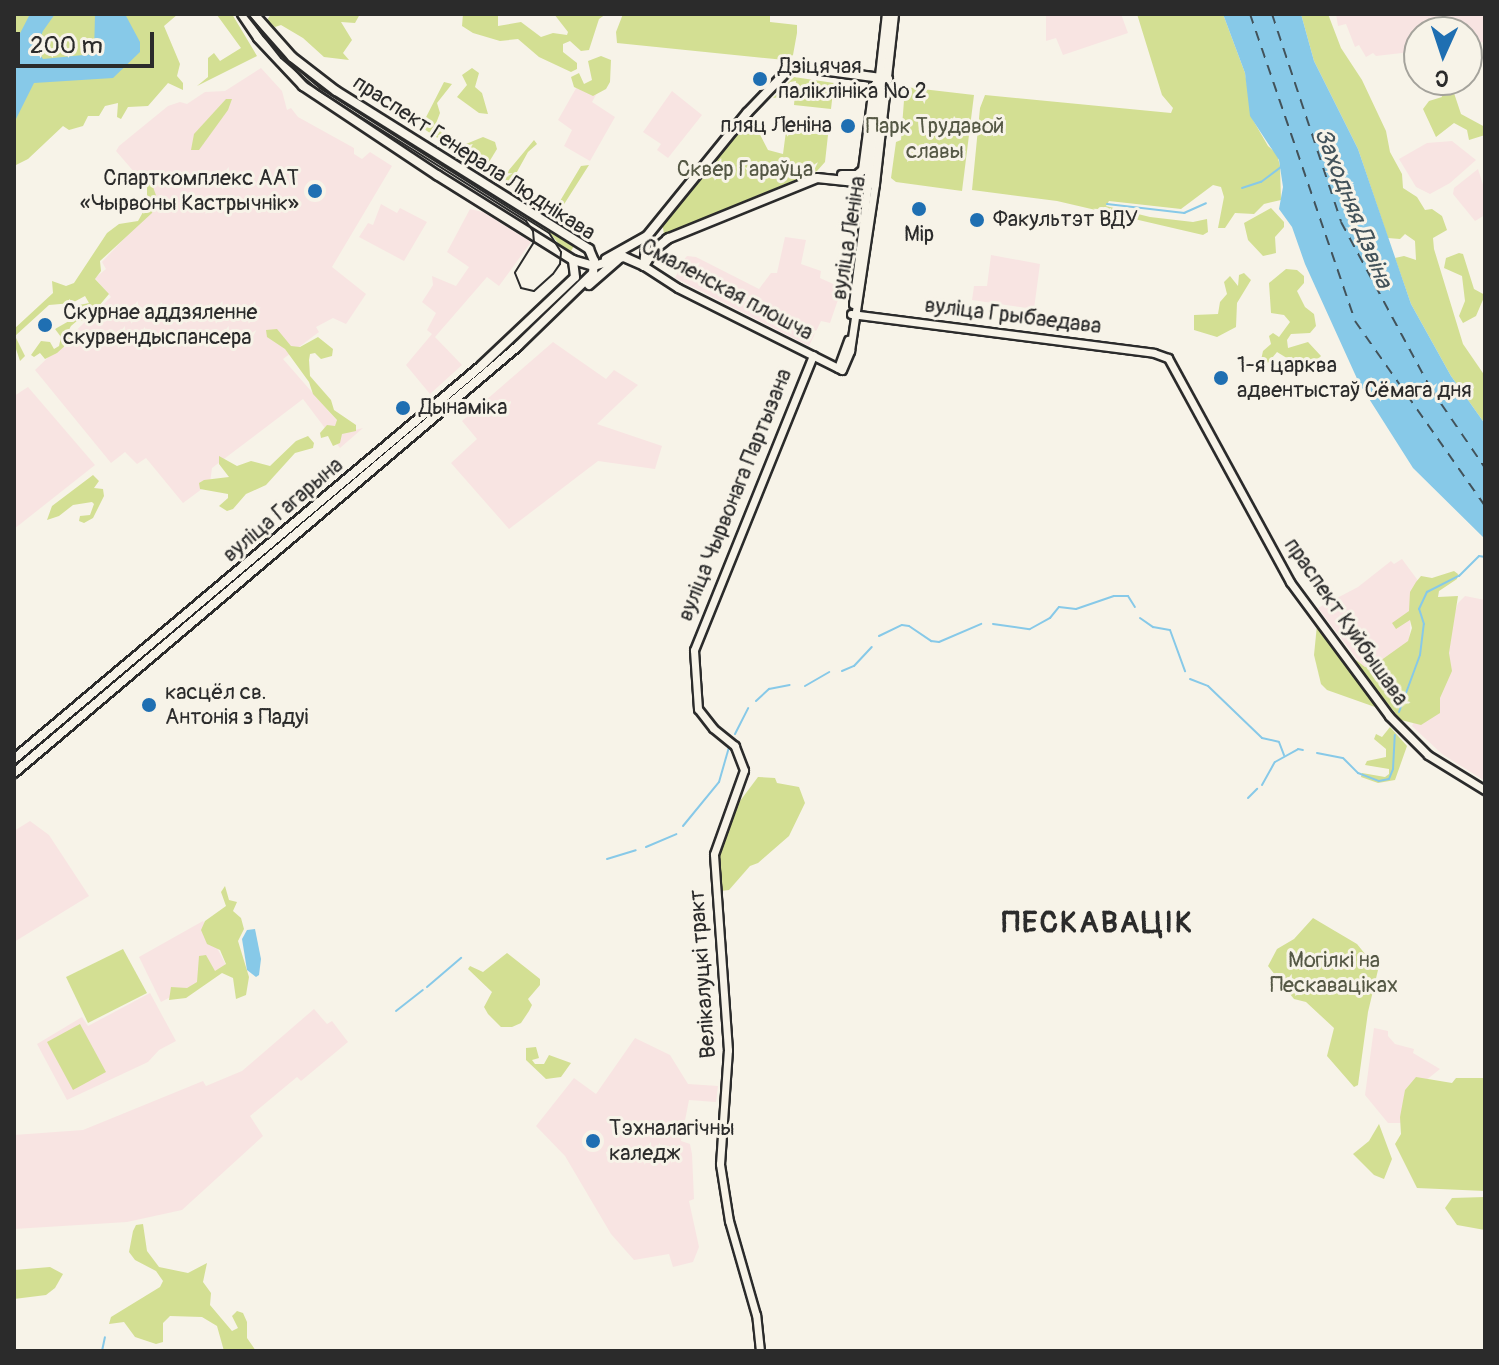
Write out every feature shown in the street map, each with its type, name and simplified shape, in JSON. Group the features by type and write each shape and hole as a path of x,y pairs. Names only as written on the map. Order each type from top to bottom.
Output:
{"main road":[{"name":"праспект Генерала Люднікава","path":"242,14 265,47 303,86 573,260 594,266"},
{"name":"праспект Генерала Люднікава","path":"254,14 283,48 313,74 589,249 594,266"},
{"name":"вуліца Леніна","path":"884,78 887,14"},
{"name":"вуліца Леніна","path":"871,183 894,14"},
{"path":"589,249 599,253 622,254 647,236 792,66 884,78"},
{"path":"303,86 313,74"},
{"path":"644,266 654,250 667,239 809,177 861,172 874,87 884,78"},
{"path":"653,226 656,236 667,239 817,178 871,183"},
{"path":"644,266 647,236"},
{"name":"вуліца Гагарына","path":"14,759 512,337 569,281 622,254"},
{"name":"вуліца Гагарына","path":"547,317 622,254"},
{"name":"Смаленская плошча","path":"622,254 644,266"},
{"path":"569,281 576,274 573,260"},
{"name":"вуліца Гагарына","path":"14,773 518,346 591,277 594,266"},
{"path":"512,337 518,346"},
{"path":"325,497 332,505"},
{"path":"187,615 194,623"}],"street":[{"name":"вуліца Леніна","path":"842,366 854,314 871,183"},
{"name":"Смаленская плошча","path":"644,266 678,288 813,355 842,366"},
{"name":"вуліца Леніна","path":"842,366 854,314"},
{"name":"вуліца Грыбаедава","path":"854,314 1147,352 1168,358"},
{"path":"826,357 840,354 847,342"},
{"path":"813,355 826,357 842,366"},
{"name":"вуліца Чырвонага Партызана","path":"694,650 813,355"},
{"name":"праспект Куйбышава","path":"1168,358 1290,582 1389,716 1428,755 1485,790"},
{"name":"Велікалуцкі тракт","path":"694,650 698,709 713,728 735,746 744,770 714,854 728,1050 720,1164 729,1221 756,1315 760,1351"}],"shaded area":[{"path":"1046,14 1121,14 1128,33 1063,55 1056,38 1046,41"},
{"path":"1336,14 1485,14 1485,42 1483,16 1403,16 1403,53 1376,56 1373,53 1366,57 1359,45 1355,47 1346,24 1338,26"},
{"path":"261,68 282,91 287,110 291,108 298,117 354,148 354,154 362,159 370,152 392,166 332,267 366,294 346,324 333,318 316,327 319,332 283,359 347,432 363,428 340,448 303,399 212,468 210,483 183,503 146,458 137,464 125,452 111,463 35,370 111,297 95,278 106,269 102,262 155,206 154,195 116,151 119,146 168,106 180,102 187,104 205,92 225,91"},
{"path":"579,83 597,93 592,102 615,117 590,161 564,146 572,130 558,120"},
{"path":"672,91 702,115 668,158 657,150 661,144 643,132"},
{"path":"1452,141 1476,160 1450,183 1430,194 1416,187 1399,159 1427,143"},
{"path":"1478,169 1485,191 1485,215 1475,221 1453,194 1454,188"},
{"path":"381,204 397,213 400,208 427,222 404,261 359,237 368,223 373,225"},
{"path":"470,209 483,212 531,242 499,286 487,277 435,337 462,365 430,394 406,365 432,334 427,330 436,313 422,302 433,285 432,276 456,286 469,267 447,252"},
{"path":"785,237 806,240 801,264 821,271 820,278 842,288 830,323 821,321 809,346 675,278 678,272 675,270 687,256 696,257 759,289 771,273 777,273"},
{"path":"991,255 1040,264 1034,309 972,300 974,286 987,286"},
{"path":"553,342 606,379 614,370 638,385 597,424 662,446 655,469 598,461 509,529 451,463 477,439 462,421"},
{"path":"28,387 95,465 14,529 14,396"},
{"path":"1402,559 1419,582 1411,604 1409,649 1386,697 1318,608 1358,587 1391,561 1394,564"},
{"path":"1465,596 1485,600 1485,781 1442,754 1412,726 1431,684 1458,603"},
{"path":"30,821 49,835 89,896 14,942 14,831"},
{"path":"203,921 227,967 161,1002 139,957"},
{"path":"150,993 176,1041 159,1050 148,1062 67,1100 37,1044 82,1017 88,1026"},
{"path":"314,1009 327,1024 332,1021 348,1042 301,1081 297,1077 250,1116 263,1136 182,1210 127,1222 14,1229 14,1135 83,1130 203,1081 206,1086 242,1071"},
{"path":"1374,1028 1388,1031 1395,1044 1414,1049 1413,1053 1440,1069 1425,1081 1414,1080 1405,1090 1402,1123 1388,1123 1365,1095"},
{"path":"635,1038 670,1055 688,1084 718,1086 716,1102 689,1100 681,1141 690,1144 692,1154 694,1199 689,1201 699,1247 693,1262 673,1267 669,1254 634,1260 611,1234 565,1156 536,1126 574,1078 596,1094"}],"green space":[{"path":"14,14 178,14 164,26 180,64 177,76 183,83 183,90 168,83 148,106 128,107 121,119 117,117 118,103 105,106 99,116 88,116 83,126 69,130 63,126 28,159 14,166"},
{"path":"209,14 232,14 257,56 197,86 208,77 208,58 214,53 220,61 241,48 217,15"},
{"path":"271,14 360,14 355,23 341,22 352,40 343,53 349,60 324,57 303,38 281,25 275,27 267,20"},
{"path":"463,14 498,14 498,26 521,22 541,37 553,33 567,35 568,32 554,14 606,14 599,19 589,50 581,51 570,41 563,44 563,52 577,63 577,69 571,72 539,57 518,39 500,41 473,33 462,26"},
{"path":"623,14 770,14 770,22 797,25 797,33 793,55 785,60 617,43 616,32"},
{"path":"1137,14 1223,14 1245,73 1253,120 1268,146 1277,154 1281,200 1264,204 1254,214 1235,213 1225,228 1218,228 1224,197 1221,187 1213,185 1181,209 1109,201 1106,206 1150,217 1193,222 1207,219 1208,232 1203,235 1057,201 972,190 980,108 985,95 1171,113 1173,108 1162,95"},
{"path":"1301,14 1328,14 1341,48 1362,80 1386,131 1390,152 1402,174 1403,188 1417,197 1425,210 1432,209 1442,216 1447,230 1433,238 1434,249 1463,344 1485,376 1485,424 1451,376 1411,304 1395,258 1404,256 1416,260 1415,241 1405,234 1400,239 1388,238 1358,149 1314,61"},
{"path":"601,56 611,60 610,82 606,89 593,96 574,87 571,77 579,73 584,84 592,80 588,61"},
{"path":"472,68 479,73 475,87 482,93 488,114 479,113 457,97 467,85 462,75"},
{"path":"794,77 834,83 831,109 794,105 796,81 790,82 780,97 773,98"},
{"path":"444,82 452,84 437,103 440,113 435,126 448,139 445,143 421,127"},
{"name":"Парк Трудавой славы","path":"905,87 974,95 962,191 896,182 891,178 896,142 901,140"},
{"path":"1455,96 1461,114 1485,127 1485,135 1469,140 1467,130 1454,123 1436,137 1423,109 1429,101"},
{"path":"226,99 232,99 228,110 199,150 191,150 194,134"},
{"path":"371,118 575,244 570,253 549,232"},
{"name":"Сквер Гараўца","path":"747,120 755,125 768,150 783,154 786,131 828,135 825,162 817,171 664,234 662,222"},
{"path":"483,137 495,142 497,149 486,167 481,167 462,151 466,144"},
{"path":"534,140 537,144 528,152 513,179 517,186 550,205 560,201 581,166 589,165 561,209 548,208 505,180 509,170"},
{"path":"150,179 157,198 152,213 100,261 101,271 95,279 109,294 98,307 95,319 90,322 78,320 71,326 65,337 77,329 79,333 57,353 45,359 40,353 34,357 31,355 41,341 50,342 54,349 59,346 61,337 55,329 69,321 79,305 89,303 85,296 72,303 49,305 15,336 25,356 20,361 14,343 14,329 53,293 52,281 66,286 74,283 107,233 119,224 138,221 147,205 147,180"},
{"path":"1271,208 1284,222 1284,227 1275,237 1276,253 1263,256 1248,240 1244,223"},
{"path":"1463,254 1474,289 1485,295 1476,316 1463,323 1459,316 1465,301 1462,276 1444,268 1446,258"},
{"path":"1286,269 1297,270 1304,276 1304,283 1297,291 1305,307 1314,314 1316,326 1310,333 1291,334 1287,340 1288,348 1308,342 1321,356 1318,359 1290,360 1277,352 1268,363 1261,360 1263,351 1271,344 1269,336 1273,333 1279,337 1290,322 1284,315 1271,313 1269,283"},
{"path":"1244,273 1251,280 1237,303 1236,327 1217,337 1194,330 1194,315 1218,314 1220,302 1227,294 1224,282 1230,276 1238,286 1239,275"},
{"path":"277,329 291,346 300,347 318,337 333,349 332,356 321,359 315,353 310,354 310,376 331,400 334,410 356,425 356,431 342,434 340,443 333,446 328,436 321,438 320,433 327,425 335,426 337,420 313,394 309,382 285,349 267,337 266,330"},
{"path":"308,436 314,443 313,448 295,453 266,485 246,494 233,509 227,511 219,506 228,494 200,489 199,483 204,480 229,477 219,464 219,456 237,466 251,461 270,466 296,441"},
{"path":"93,475 99,481 94,488 103,489 104,496 93,518 84,523 79,521 80,516 90,515 92,502 73,505 59,516 47,520 52,506"},
{"path":"1454,571 1458,574 1457,579 1439,591 1438,597 1458,596 1449,653 1452,671 1440,698 1440,713 1421,725 1401,720 1358,667 1356,660 1365,667 1373,666 1408,641 1412,628 1410,620 1396,629 1392,623 1409,611 1410,592 1416,582 1421,576 1432,578"},
{"path":"1317,625 1375,707 1327,690 1321,684 1314,655"},
{"path":"1390,727 1407,746 1395,780 1378,783 1361,777 1362,773 1385,777 1389,774 1389,769 1365,765 1367,761 1386,757 1386,749 1374,739 1376,734 1382,737"},
{"path":"758,777 775,778 777,783 799,787 805,803 789,836 758,863 750,866 729,890 721,891 718,849 734,809"},
{"path":"225,886 229,900 237,902 233,911 241,918 244,929 238,941 249,977 246,995 236,999 233,978 222,973 186,998 169,1000 171,987 187,988 197,982 199,956 206,955 215,971 226,964 220,950 207,944 201,930 205,921 226,906 221,892"},
{"name":"Могілкі на Пескаваціках","path":"1313,918 1357,944 1378,970 1368,1012 1358,1085 1354,1087 1327,1056 1334,1028 1306,1002 1294,999 1268,966 1277,949 1294,939"},
{"path":"123,949 147,993 88,1023 66,977"},
{"path":"507,953 540,979 540,985 528,999 532,1005 521,1023 501,1027 484,1007 492,992 468,969 470,966 483,972"},
{"path":"80,1024 106,1072 73,1090 47,1042"},
{"path":"536,1047 539,1058 532,1060 535,1064 544,1064 549,1055 571,1063 561,1077 546,1079 526,1060 526,1048"},
{"path":"1416,1077 1452,1083 1456,1078 1485,1078 1485,1191 1417,1188 1395,1144 1401,1134 1400,1117 1405,1090"},
{"path":"1379,1124 1392,1159 1384,1179 1374,1175 1353,1154 1369,1141"},
{"path":"1485,1197 1485,1230 1457,1225 1445,1208 1452,1198"},
{"path":"143,1224 147,1251 159,1267 188,1273 207,1263 203,1282 211,1293 210,1305 232,1331 238,1328 232,1316 237,1311 243,1313 247,1322 247,1338 256,1351 224,1351 217,1326 202,1317 170,1316 163,1323 163,1342 156,1344 135,1337 124,1322 109,1324 111,1317 160,1287 163,1281 156,1271 135,1260 129,1252 136,1225"},
{"path":"50,1267 63,1274 55,1288 46,1295 14,1299 14,1270"}],"water":[{"path":"30,14 55,14 36,48 43,59 94,54 95,14 125,14 140,42 140,52 113,78 34,83 14,123 14,45"},
{"name":"Заходняя Дзвіна","path":"1223,14 1301,14 1314,61 1358,149 1411,304 1451,376 1485,424 1485,539 1413,468 1359,383 1305,264 1292,227 1279,209 1283,187 1279,160 1250,116 1245,73"},
{"path":"255,929 261,959 256,977 247,970 242,939 247,930"}],"waterway":[{"path":"1242,188 1261,182 1282,166"},
{"path":"1107,204 1184,213 1206,203"},
{"path":"1399,712 1420,655 1424,624 1419,609 1427,592 1459,576 1479,556 1485,557"},
{"path":"993,624 1030,629 1050,618 1059,607 1076,609 1114,596 1128,596 1135,607"},
{"path":"1140,618 1153,627 1170,630 1185,671"},
{"path":"879,636 902,625 909,626 931,641 939,642 981,624"},
{"path":"842,671 854,666 872,647"},
{"path":"805,686 829,672"},
{"path":"1190,679 1208,686 1262,738 1279,742 1284,755"},
{"path":"756,701 769,689 790,685"},
{"path":"735,734 748,708"},
{"path":"1317,753 1343,758 1358,773 1379,781 1389,779 1393,769 1395,735"},
{"path":"683,826 719,782 729,746"},
{"path":"1262,785 1275,762 1298,749 1303,750"},
{"path":"1248,798 1257,789"},
{"path":"646,847 676,834"},
{"path":"607,859 636,850"},
{"path":"427,987 461,958"},
{"path":"396,1011 423,990"},
{"path":"102,1351 105,1337"}],"ferry route":[{"path":"1250,14 1355,321 1485,506"},
{"path":"1272,14 1341,222 1431,389 1485,468"}],"tram line":[{"path":"246,14 281,58 318,90 526,221 533,231 534,242 515,273 521,288 534,291 553,274 560,264 561,252 549,233 320,88 282,56 248,14"}],"place":[{"name":"Дзіцячая паліклініка № 2","path":"760,79"},
{"name":"пляц Леніна","path":"848,126"},
{"name":"Спарткомплекс ААТ «Чырвоны Кастрычнік»","path":"315,191"},
{"name":"Мір","path":"919,209"},
{"name":"Факультэт ВДУ","path":"977,220"},
{"name":"Скурнае аддзяленне скурвендыспансера","path":"45,325"},
{"name":"1-я царква адвентыстаў Сёмага дня","path":"1221,378"},
{"name":"Дынаміка","path":"403,408"},
{"name":"касцёл св. Антонія з Падуі","path":"149,705"},
{"name":"Тэхналагічны каледж","path":"593,1141"}],"district":[{"name":"ПЕСКАВАЦІК","path":"1098,923"}]}
